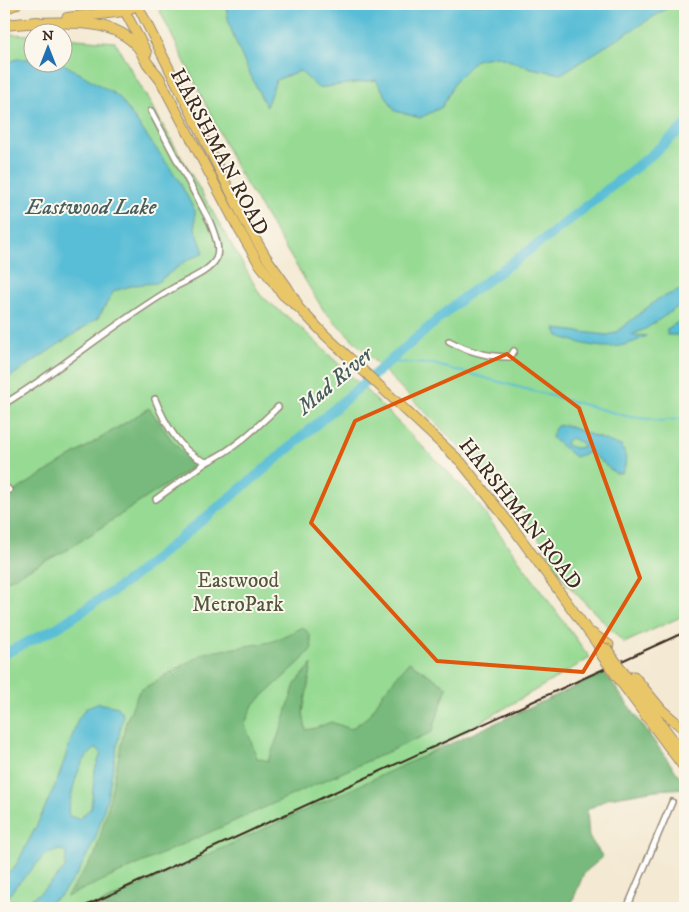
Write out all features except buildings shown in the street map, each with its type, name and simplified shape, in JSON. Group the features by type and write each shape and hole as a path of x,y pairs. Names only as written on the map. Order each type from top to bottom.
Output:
{"highway":[{"path":"4,9 16,4"},
{"path":"37,22 138,4"},
{"path":"4,25 22,24"},
{"path":"72,24 100,26 129,39 138,48 160,79"}],"main road":[{"name":"HARSHMAN ROAD","path":"138,4 246,223 299,308"},
{"name":"HARSHMAN ROAD","path":"122,8 238,228 258,262 282,295 299,308 345,354 403,406 470,473 511,525 586,628 598,645 600,653 627,678 685,756"},
{"path":"586,628 608,644 627,678 685,730"},
{"name":"HARSHMAN ROAD","path":"627,678 685,770"}],"street":[{"path":"4,404 145,306 202,272 215,261 217,249 213,229 151,111"},
{"path":"449,341 484,355 510,357 514,351"},
{"path":"155,399 179,441 190,453 200,460 208,462"},
{"path":"156,499 208,462 236,446 278,407"},
{"path":"4,484 9,490"},
{"path":"627,908 672,802"}],"highlighted area":[{"path":"507,354 579,408 640,578 583,672 437,661 311,523 355,421"}],"green space":[{"path":"161,4 685,4 685,615 624,643 567,584 522,512 324,311 237,169 158,7"},
{"name":"Eastwood MetroPark","path":"10,34 22,35 22,72 72,72 72,39 115,42 261,296 298,325 473,497 590,658 257,854 131,908 4,908 4,37"},
{"path":"149,408 173,442 196,465 67,550 4,582 4,498"},
{"path":"303,627 310,635 312,648 301,661 253,705 245,724 257,758 268,761 281,729 295,684 312,664 303,712 306,730 331,722 351,729 370,715 383,693 409,662 447,687 432,732 66,897 95,855 108,807 126,722 139,691 204,653 271,642"},
{"path":"605,673 685,784 685,788 656,790 609,798 587,810 589,837 603,857 584,873 571,905 567,908 91,908"}],"water":[{"path":"227,4 674,4 561,74 531,68 496,56 476,60 456,80 442,107 420,118 395,111 376,80 318,88 300,71 276,80 266,107 235,40 227,14"},
{"name":"Eastwood Lake","path":"22,59 22,72 72,72 72,69 118,96 178,179 195,211 195,228 204,252 186,261 156,283 134,285 114,291 98,318 4,381 4,64"},
{"path":"685,288 685,302 647,328 632,335 646,336 635,342 613,347 592,346 558,336 555,329 607,335 615,333 658,299"},
{"path":"685,318 685,335 667,335 667,329"},
{"path":"565,425 621,446 626,459 622,473 615,473 590,452 575,457 552,438 557,426","holes":["571,438 582,443 583,447 575,448 566,445 566,441"]},
{"path":"98,703 118,707 123,715 107,799 96,837 78,873 61,895 39,908 4,908 4,877 15,867 36,827 58,779 78,719 87,707","holes":["97,748 101,753 95,770 91,808 79,819 69,816 68,810 80,767 90,753","59,850 66,852 65,868 31,899 23,903 6,906 5,901 15,887 45,855"]}],"waterway":[{"name":"Mad River","path":"4,654 58,627 128,581 261,472 464,297 545,239 685,126"},
{"path":"388,362 433,364 626,416 661,421 685,418"}],"railway":[{"path":"81,908 685,632"}]}
